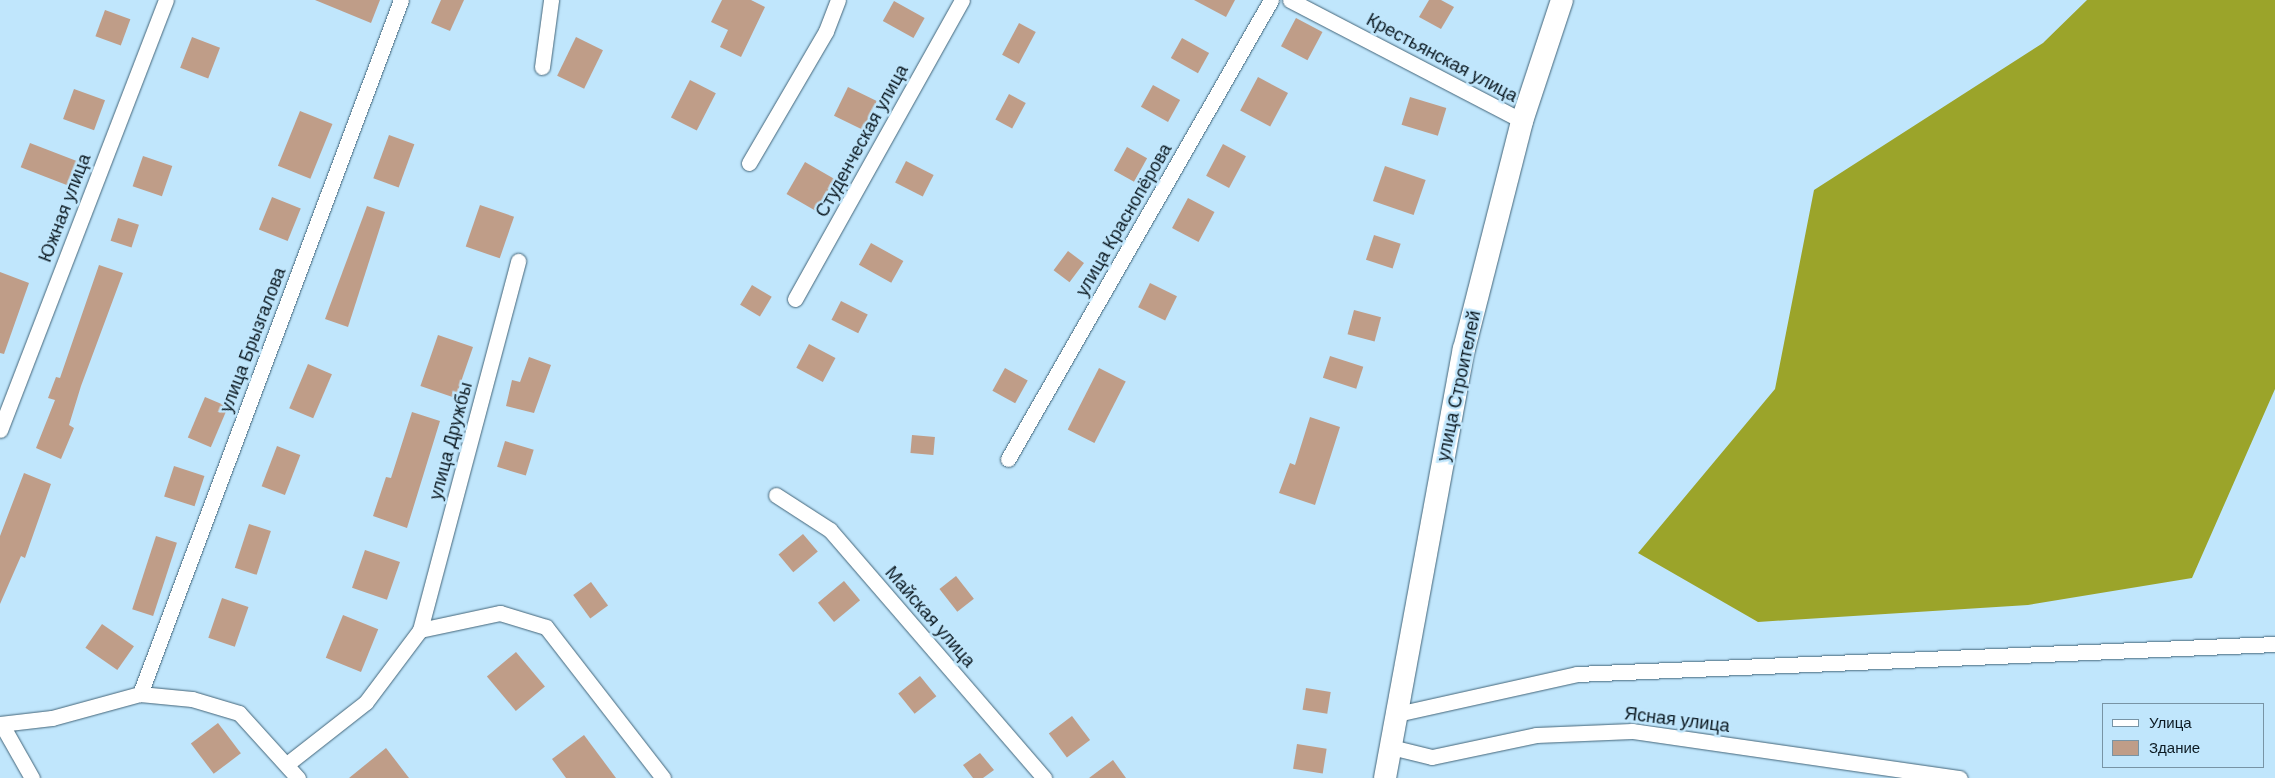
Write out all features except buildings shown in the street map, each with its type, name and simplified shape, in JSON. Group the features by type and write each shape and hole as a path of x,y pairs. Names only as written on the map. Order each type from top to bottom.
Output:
{"street":[{"name":"Южная улица","path":"0,430 166,0"},
{"name":"улица Брызгалова","path":"140,694 401,0"},
{"path":"542,67 551,0"},
{"path":"749,163 826,31 838,0"},
{"name":"Студенческая улица","path":"795,299 962,0"},
{"name":"улица Краснопёрова","path":"1008,459 1271,0"},
{"name":"Крестьянская улица","path":"1290,0 1522,121"},
{"name":"улица Строителей","path":"1385,778 1464,350 1522,121 1562,0"},
{"name":"улица Дружбы","path":"287,764 366,702 420,630 518,261"},
{"name":"Майская улица","path":"776,495 830,530 1044,778"},
{"path":"420,630 500,613 546,627 663,778"},
{"path":"1397,714 1577,674 2275,644"},
{"path":"32,778 1,724 52,718 140,694 192,700 239,713 298,778"},
{"name":"Ясная улица","path":"1391,748 1432,757 1536,736 1632,731 1960,778"}],"green space":[{"path":"2087,0 2275,0 2275,389 2192,578 2028,605 1758,622 1638,553 1775,389 1814,190 2043,43"}]}
